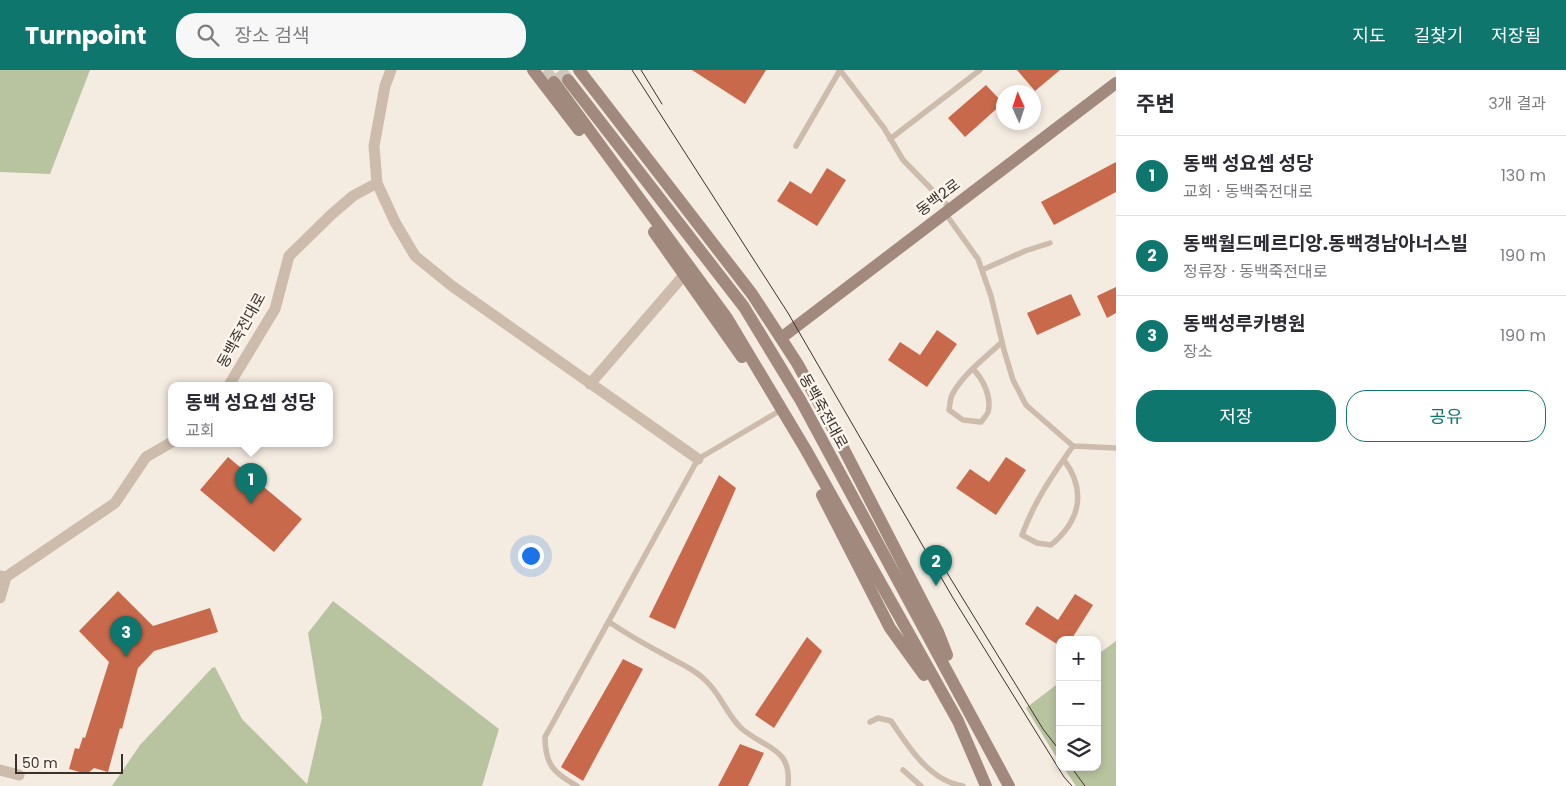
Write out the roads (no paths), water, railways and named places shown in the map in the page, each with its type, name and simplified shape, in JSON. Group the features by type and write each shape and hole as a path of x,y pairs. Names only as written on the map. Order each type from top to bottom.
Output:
{"main road":[{"path":"533,70 620,185 746,363 804,458 890,628 958,721"},
{"path":"580,70 752,294 797,363 836,434 938,632 966,704"},
{"name":"동백죽전대로","path":"568,80 744,307 801,401 1009,786"},
{"path":"554,82 727,318 806,450 958,721 986,786"},
{"name":"동백2로","path":"781,338 1116,83"}],"street":[{"path":"391,70 385,86 374,146 377,183 395,222 415,256 452,286 698,460"},
{"name":"동백죽전대로","path":"231,382 275,308 289,256 353,196 377,183"},
{"path":"590,384 684,275"},
{"path":"0,598 3,576 114,503 146,457 168,444"},
{"path":"0,770 19,775"}],"lane":[{"path":"796,146 840,70 879,121 903,160 948,210 978,259 991,296 1013,380 1026,404 1074,446 1116,448"},
{"path":"890,138 980,70"},
{"path":"982,270 1025,251 1050,243"},
{"path":"974,369 981,378 988,394 988,412 981,422 963,420 949,410 951,396 964,378 1002,342"},
{"path":"577,786 554,769 547,760 545,738 698,460 776,413"},
{"path":"1064,460 1071,469 1079,493 1076,511 1062,535 1051,545 1037,543 1022,535 1030,514 1064,460 1074,446"},
{"path":"608,622 634,639 692,670 708,682 741,728 785,760 789,775 788,786"},
{"path":"870,722 878,718 891,721 910,749 933,773 950,784 963,786"},
{"path":"904,770 921,786"}],"tunnel":[{"path":"545,70 554,82"},
{"path":"560,70 568,80"}],"tram line":[{"path":"632,70 788,313 953,598 1064,777 1072,786"},
{"path":"641,70 662,104"},
{"path":"933,550 1043,729 1056,746"},
{"path":"1074,771 1085,786"}],"place":[{"name":"동백 성요셉 성당","path":"251,504"},
{"name":"동백월드메르디앙.동백경남아너스빌","path":"936,586"},
{"name":"동백성루카병원","path":"126,657"}]}
